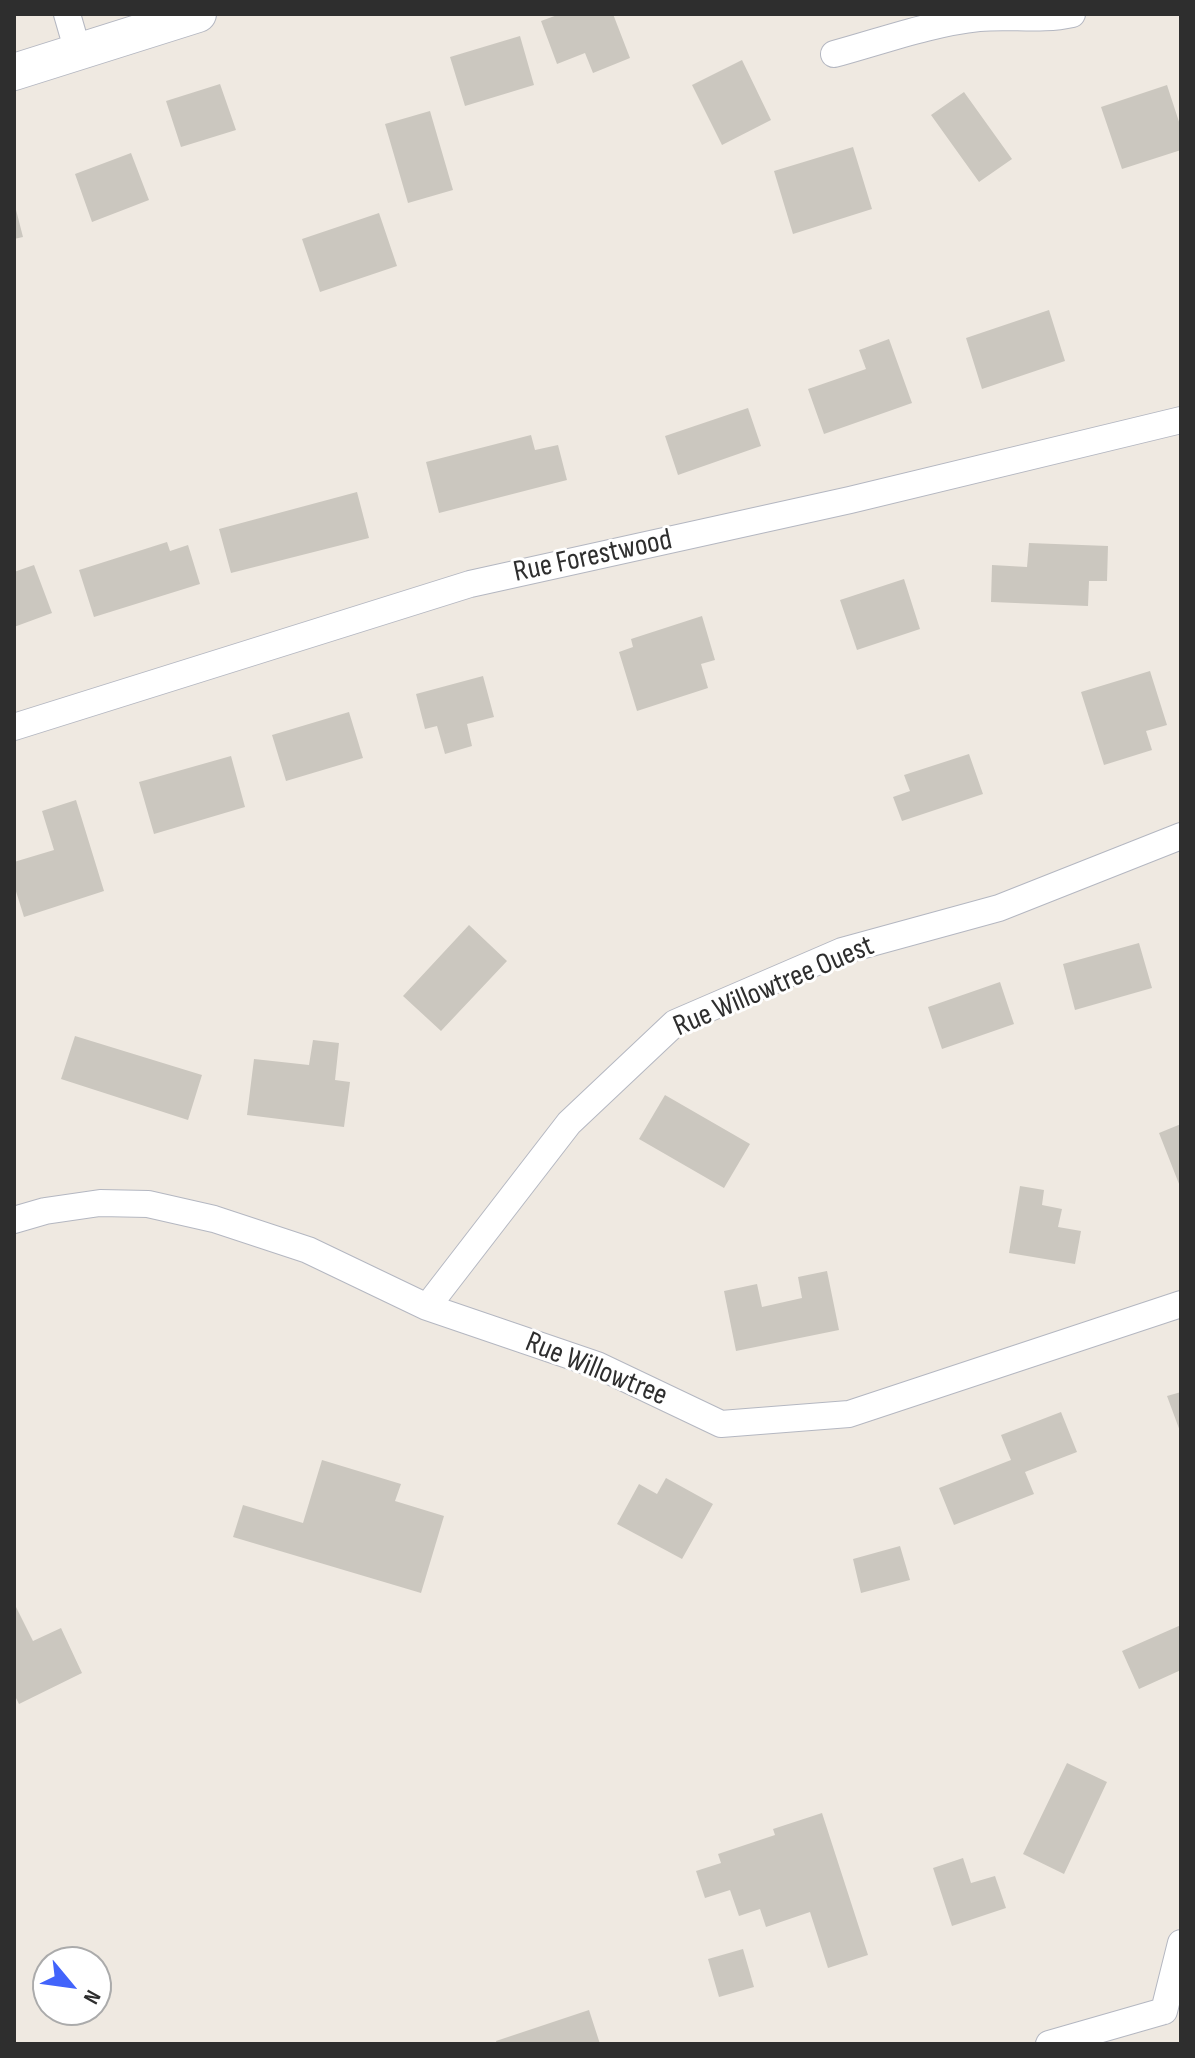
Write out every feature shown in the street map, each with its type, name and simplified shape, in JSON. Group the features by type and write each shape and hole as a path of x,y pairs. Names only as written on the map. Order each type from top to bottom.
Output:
{"street":[{"path":"67,14 78,52"},
{"path":"14,72 198,14"},
{"path":"834,54 964,21 1004,17 1052,18 1072,14"},
{"name":"Rue Forestwood","path":"14,727 470,584 819,507 1181,420"},
{"name":"Rue Willowtree Ouest","path":"427,1307 569,1123 675,1023 842,951 999,908 1181,836"},
{"name":"Rue Willowtree","path":"14,1220 45,1211 100,1203 148,1204 240,1227 308,1250 427,1307 597,1365 721,1424 849,1414 1181,1304"},
{"path":"1049,2044 1172,2018 1181,1943"}],"building":[{"path":"560,14 613,14 630,58 593,73 585,53 557,64 541,21"},
{"path":"520,36 534,85 465,106 450,57"},
{"path":"742,60 771,120 722,145 692,85"},
{"path":"220,84 236,130 181,147 166,101"},
{"path":"1167,85 1181,128 1181,150 1122,169 1101,107"},
{"path":"964,92 1012,159 979,182 931,115"},
{"path":"430,111 453,190 408,203 385,124"},
{"path":"853,147 872,209 793,234 774,171"},
{"path":"131,153 149,200 92,222 75,174"},
{"path":"14,202 23,237 14,239"},
{"path":"379,213 397,266 320,292 302,239"},
{"path":"1049,310 1065,361 982,389 966,338"},
{"path":"889,339 912,403 824,434 808,389 866,369 859,350"},
{"path":"748,408 761,446 678,475 665,436"},
{"path":"531,435 535,450 558,445 567,480 439,513 426,462"},
{"path":"357,492 369,538 231,573 219,529"},
{"path":"167,542 170,551 188,545 200,584 94,617 79,570"},
{"path":"1029,543 1108,546 1107,581 1089,581 1088,606 991,602 992,565 1027,567"},
{"path":"34,565 52,613 14,627 14,572"},
{"path":"904,579 920,629 857,650 840,600"},
{"path":"702,616 715,660 701,664 708,688 637,711 619,652 633,647 631,639"},
{"path":"1150,671 1167,725 1146,731 1152,750 1104,765 1081,692"},
{"path":"483,676 494,717 467,724 472,746 445,754 437,726 425,729 416,694"},
{"path":"349,712 363,758 286,781 272,735"},
{"path":"969,754 983,794 902,821 893,797 910,791 904,775"},
{"path":"231,756 245,807 154,834 139,782"},
{"path":"76,800 104,891 24,917 14,885 14,862 54,850 42,811"},
{"path":"469,925 507,961 441,1031 403,996"},
{"path":"1139,943 1152,988 1075,1010 1063,964"},
{"path":"1000,982 1014,1024 942,1049 928,1007"},
{"path":"75,1036 202,1075 188,1120 61,1079"},
{"path":"313,1040 339,1043 335,1080 350,1082 344,1127 247,1115 254,1059 309,1065"},
{"path":"665,1095 750,1144 724,1188 639,1139"},
{"path":"1181,1124 1181,1189 1159,1133"},
{"path":"1020,1186 1044,1190 1042,1205 1062,1209 1058,1227 1081,1231 1075,1264 1009,1253"},
{"path":"827,1271 839,1330 736,1351 724,1291 757,1284 762,1307 802,1298 798,1277"},
{"path":"1181,1392 1181,1434 1167,1396"},
{"path":"1061,1412 1077,1452 1025,1472 1034,1494 954,1525 939,1488 1011,1460 1001,1435"},
{"path":"322,1460 401,1484 395,1501 444,1516 421,1593 233,1537 243,1505 303,1523"},
{"path":"666,1478 713,1504 682,1559 617,1524 639,1484 657,1494"},
{"path":"900,1546 910,1580 861,1593 853,1559"},
{"path":"14,1603 33,1641 61,1628 82,1673 19,1704 14,1694"},
{"path":"1181,1625 1181,1670 1139,1689 1122,1651"},
{"path":"1067,1763 1107,1782 1064,1874 1023,1854"},
{"path":"822,1813 868,1955 828,1968 810,1912 766,1927 760,1909 739,1916 730,1890 705,1898 696,1871 721,1863 718,1854 775,1835 773,1829"},
{"path":"963,1858 971,1883 995,1876 1006,1908 952,1926 933,1868"},
{"path":"743,1949 754,1987 719,1997 708,1959"},
{"path":"589,2010 600,2044 497,2044 496,2041"}]}
